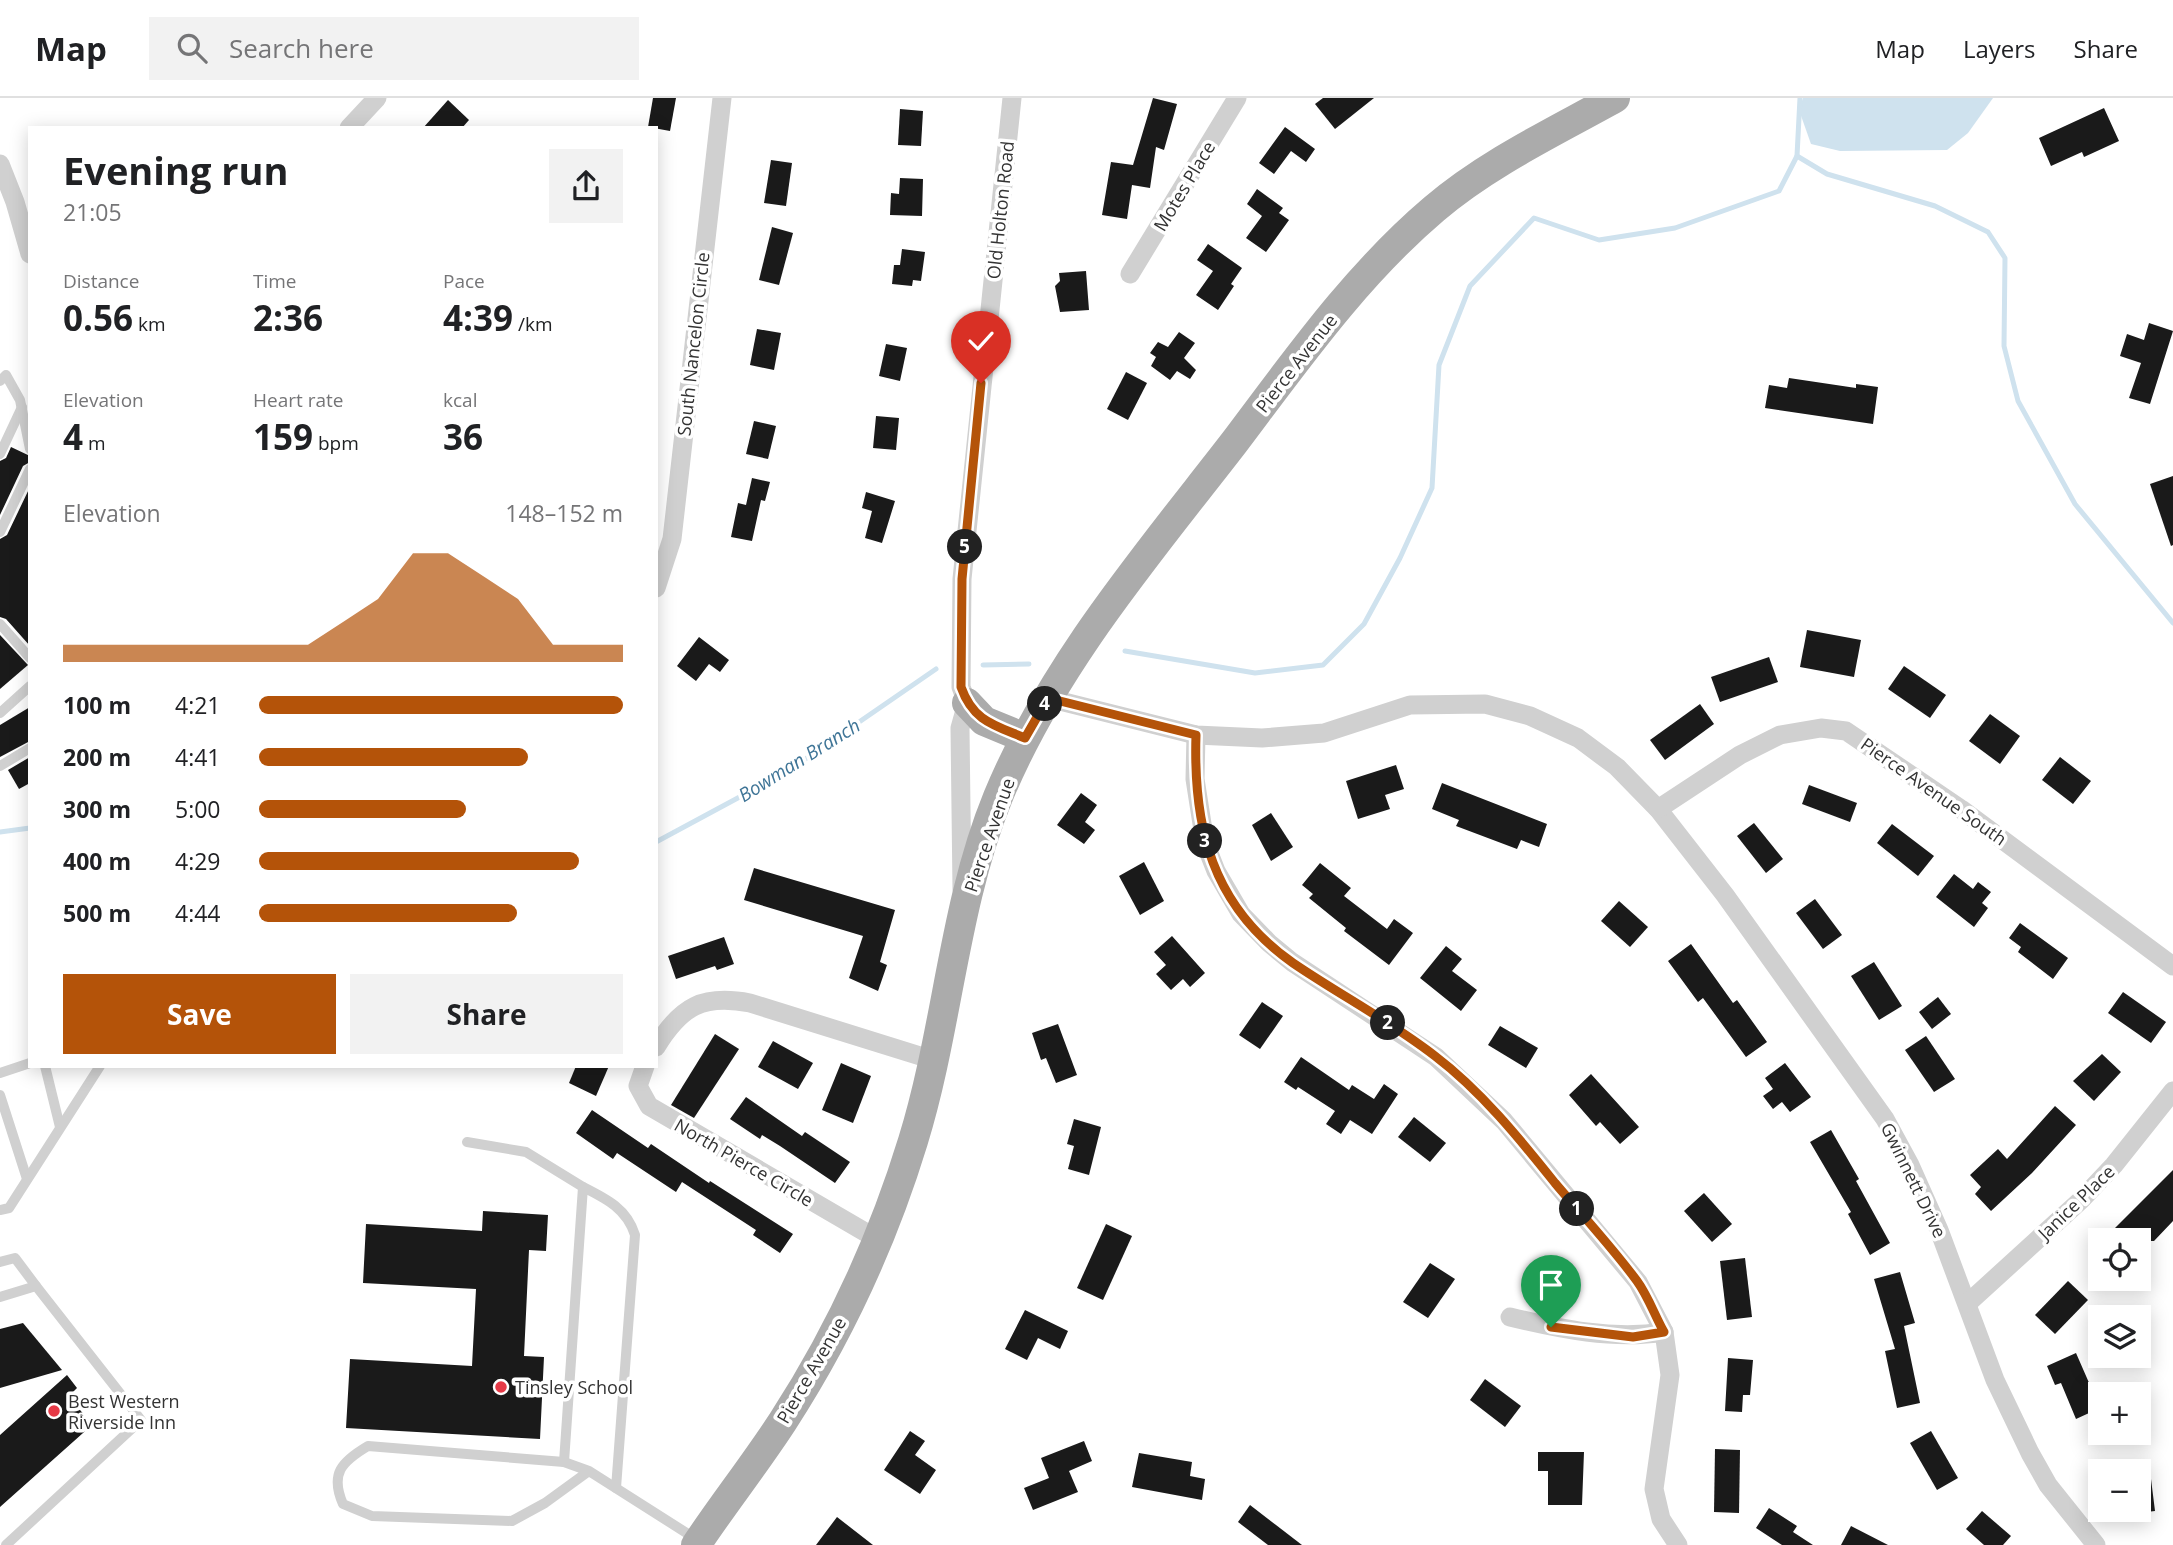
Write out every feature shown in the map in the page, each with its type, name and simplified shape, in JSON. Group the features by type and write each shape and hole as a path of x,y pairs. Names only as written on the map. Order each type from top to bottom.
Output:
{"main road":[{"name":"Pierce Avenue","path":"700,1544 814,1370 849,1304 877,1239 915,1137 964,907 997,799 1025,738 1048,698 1117,594 1308,346 1388,252 1435,208 1488,169 1615,98"},
{"path":"967,703 984,721 1025,738"}],"street":[{"path":"351,126 377,98"},
{"name":"South Nancelon Circle","path":"658,582 672,539 722,98"},
{"name":"Old Holton Road","path":"964,907 960,876 960,727 967,703 961,687 962,579 1012,98"},
{"name":"Motes Place","path":"1130,274 1237,98"},
{"path":"0,164 28,247"},
{"path":"1048,698 1196,735 1262,738 1324,733 1410,705 1485,704 1530,716 1578,738 1617,767 1658,809"},
{"name":"Pierce Avenue South","path":"1658,809 1729,761 1780,735 1821,728 1846,731 1961,809 2173,966"},
{"path":"1196,735 1195,779 1205,843 1216,871 1241,914 1292,962 1436,1057 1504,1121 1638,1282 1664,1332 1671,1375 1654,1489 1661,1519 1678,1545"},
{"name":"Gwinnett Drive","path":"1658,809 1741,918 1885,1119 1910,1164 1968,1303 1995,1380 2030,1453 2048,1485 2096,1545"},
{"path":"658,1044 685,1010 702,1002 724,998 750,1003 933,1060"},
{"name":"North Pierce Circle","path":"644,1068 638,1086 649,1106 877,1239"},
{"name":"Janice Place","path":"1968,1303 2081,1200 2114,1165 2173,1091"},
{"path":"1510,1317 1551,1327 1633,1337 1664,1332"}],"lane":[{"path":"0,381 6,375 22,406 28,438"},
{"path":"0,454 22,406"},
{"path":"0,532 28,473"},
{"path":"0,624 28,656"},
{"path":"0,713 28,688"},
{"path":"0,766 28,749"},
{"path":"0,1073 28,1064"},
{"path":"45,1068 60,1127"},
{"path":"0,1210 9,1208 99,1068"},
{"path":"0,1095 27,1179"},
{"path":"467,1142 526,1152 614,1203 631,1220 635,1236 616,1488"},
{"path":"564,1462 583,1187"},
{"path":"0,1262 15,1258 141,1420 6,1545"},
{"path":"0,1297 36,1286"},
{"path":"589,1471 545,1503 512,1521 372,1516 343,1504 336,1486 340,1469 354,1454 368,1446 564,1462 589,1471 700,1544"}],"water":[{"path":"1803,98 1993,98 1968,133 1947,150 1840,151 1811,144 1799,110"}],"building":[{"path":"653,98 676,98 670,131 658,129 658,126 648,126"},
{"path":"1153,98 1177,104 1164,150 1156,147 1150,188 1132,185 1127,219 1102,215 1111,162 1133,165"},
{"path":"1323,98 1374,98 1335,129 1315,104"},
{"path":"448,100 469,120 464,126 425,126"},
{"path":"2104,108 2119,141 2084,157 2082,152 2051,166 2039,138"},
{"path":"900,109 923,111 921,146 898,145"},
{"path":"1285,127 1315,149 1306,162 1291,151 1274,174 1259,163"},
{"path":"771,160 792,163 786,206 764,203"},
{"path":"900,178 923,179 922,216 890,215 891,193 899,194"},
{"path":"1257,189 1283,208 1279,213 1289,220 1266,252 1246,238 1262,216 1247,204"},
{"path":"772,227 793,233 779,285 759,280"},
{"path":"1208,244 1242,268 1218,310 1196,295 1213,271 1197,260"},
{"path":"902,249 925,252 921,281 913,280 912,286 892,284 894,265 900,265"},
{"path":"1086,271 1089,310 1060,312 1055,286 1060,281 1059,273"},
{"path":"2149,323 2173,331 2150,404 2129,398 2141,363 2120,356 2127,334 2144,340"},
{"path":"757,329 781,333 774,370 750,365"},
{"path":"1179,332 1195,343 1184,358 1196,370 1190,379 1177,371 1170,380 1151,366 1156,357 1150,353 1158,342 1168,347"},
{"path":"886,344 907,348 900,381 879,376"},
{"path":"1126,372 1147,383 1128,420 1107,409"},
{"path":"1789,378 1856,388 1856,384 1878,387 1873,424 1765,408 1769,385 1787,388"},
{"path":"876,416 899,418 896,450 873,448"},
{"path":"754,421 776,426 768,459 746,454"},
{"path":"11,447 28,455 28,463 23,466 0,515 0,461 6,458"},
{"path":"2173,476 2173,545 2171,546 2150,484"},
{"path":"752,478 770,482 765,501 761,500 752,541 731,537 738,503 746,505"},
{"path":"28,491 28,644 6,619 0,617 0,539 7,535"},
{"path":"866,492 895,501 882,543 865,538 872,511 862,508"},
{"path":"1807,630 1861,640 1854,677 1800,667"},
{"path":"0,635 28,665 0,689"},
{"path":"699,637 729,660 720,672 709,664 696,681 677,666"},
{"path":"1769,657 1778,682 1720,702 1711,677"},
{"path":"1904,666 1946,695 1930,718 1888,689"},
{"path":"1700,704 1714,724 1665,760 1650,740"},
{"path":"28,708 28,742 0,757 0,725"},
{"path":"1990,714 2020,736 2000,764 1969,741"},
{"path":"2060,757 2091,781 2073,804 2042,780"},
{"path":"28,758 28,784 19,789 8,770"},
{"path":"1396,765 1404,789 1385,795 1390,809 1358,819 1346,781"},
{"path":"1442,783 1547,824 1539,847 1521,840 1517,849 1456,826 1459,820 1432,809"},
{"path":"1809,785 1857,803 1850,822 1802,804"},
{"path":"1081,793 1097,805 1085,822 1095,830 1084,844 1057,825"},
{"path":"1271,813 1293,847 1271,861 1252,825"},
{"path":"1754,823 1783,859 1766,873 1737,836"},
{"path":"1892,824 1934,856 1918,876 1877,843"},
{"path":"1144,862 1164,901 1140,915 1119,876"},
{"path":"1320,863 1351,888 1344,896 1387,929 1394,919 1413,933 1389,965 1344,931 1346,928 1309,898 1313,894 1302,885"},
{"path":"754,868 895,910 880,962 887,965 878,991 849,978 863,936 744,900"},
{"path":"1954,874 1973,889 1978,882 1991,892 1982,903 1988,908 1974,927 1936,897"},
{"path":"1815,899 1842,935 1823,949 1796,913"},
{"path":"1619,901 1648,927 1630,947 1601,921"},
{"path":"2020,923 2068,958 2053,979 2018,952 2021,947 2009,938"},
{"path":"1172,936 1205,973 1190,987 1183,979 1171,990 1156,974 1166,965 1154,952"},
{"path":"724,937 734,964 717,970 715,966 676,979 668,956"},
{"path":"1691,944 1733,1003 1737,1000 1767,1042 1746,1057 1703,998 1698,1002 1668,961"},
{"path":"1446,946 1462,959 1452,971 1477,990 1461,1011 1420,978"},
{"path":"1874,962 1902,1006 1879,1020 1851,976"},
{"path":"2123,992 2166,1022 2151,1043 2108,1013"},
{"path":"1938,997 1951,1014 1932,1029 1919,1012"},
{"path":"1262,1002 1283,1016 1260,1049 1239,1035"},
{"path":"1058,1024 1077,1075 1056,1083 1046,1058 1041,1060 1032,1033"},
{"path":"1500,1026 1538,1048 1526,1068 1488,1045"},
{"path":"715,1034 739,1049 694,1118 671,1105"},
{"path":"1926,1036 1955,1079 1934,1092 1905,1050"},
{"path":"773,1041 813,1063 798,1089 758,1067"},
{"path":"2102,1054 2121,1072 2094,1101 2073,1081"},
{"path":"1301,1057 1349,1090 1352,1085 1374,1099 1384,1084 1398,1094 1372,1134 1350,1120 1341,1134 1326,1124 1335,1111 1298,1087 1296,1090 1284,1082"},
{"path":"841,1063 871,1076 853,1123 822,1110"},
{"path":"1785,1063 1811,1097 1790,1112 1782,1102 1773,1109 1763,1096 1773,1089 1765,1078"},
{"path":"575,1068 608,1068 596,1096 569,1083"},
{"path":"1591,1074 1639,1127 1620,1144 1600,1122 1596,1126 1569,1095"},
{"path":"746,1097 802,1136 805,1132 850,1162 835,1183 762,1135 760,1139 730,1119"},
{"path":"2055,1106 2076,1125 2032,1173 1991,1211 1975,1194 1981,1187 1970,1175 1998,1149 2007,1159"},
{"path":"592,1110 648,1148 651,1144 793,1234 780,1253 753,1235 756,1230 682,1182 676,1192 617,1153 613,1159 576,1133"},
{"path":"1414,1117 1446,1143 1430,1162 1398,1137"},
{"path":"1074,1119 1101,1127 1089,1175 1068,1169 1074,1146 1067,1144"},
{"path":"1831,1130 1859,1179 1856,1181 1890,1243 1870,1255 1848,1214 1851,1212 1810,1142"},
{"path":"2173,1170 2173,1221 2154,1241 2151,1241 2151,1228 2115,1228"},
{"path":"1704,1193 1732,1224 1712,1242 1684,1211"},
{"path":"483,1211 548,1215 546,1251 529,1250 524,1356 544,1357 540,1439 346,1428 350,1359 472,1366 476,1289 363,1283 366,1224 482,1231"},
{"path":"1106,1224 1132,1236 1103,1300 1077,1288"},
{"path":"1745,1258 1752,1317 1727,1320 1720,1261"},
{"path":"1430,1263 1455,1279 1428,1318 1403,1302"},
{"path":"1900,1272 1915,1323 1904,1326 1920,1403 1897,1408 1885,1351 1895,1349 1874,1279"},
{"path":"2068,1281 2088,1300 2055,1334 2035,1315"},
{"path":"1025,1310 1068,1331 1060,1349 1038,1338 1027,1360 1005,1349"},
{"path":"23,1323 62,1370 0,1388 0,1329"},
{"path":"2076,1353 2089,1382 2088,1414 2076,1419 2061,1383 2055,1385 2047,1366"},
{"path":"1728,1358 1753,1360 1750,1395 1743,1395 1742,1412 1725,1411"},
{"name":"Best Western Riverside Inn","path":"67,1375 77,1388 69,1396 92,1425 0,1507 0,1435"},
{"path":"1485,1379 1521,1406 1505,1427 1470,1400"},
{"path":"910,1431 925,1441 915,1455 936,1470 920,1494 884,1470"},
{"path":"1931,1431 1958,1478 1937,1490 1910,1443"},
{"path":"1084,1441 1092,1461 1069,1471 1078,1492 1033,1510 1024,1488 1049,1478 1041,1458"},
{"path":"1715,1449 1740,1450 1739,1513 1714,1512"},
{"path":"1538,1452 1584,1452 1582,1505 1548,1505 1548,1471 1538,1471"},
{"path":"1139,1453 1192,1462 1190,1476 1205,1479 1202,1500 1132,1487"},
{"path":"2151,1479 2155,1511 2151,1511"},
{"path":"1250,1505 1302,1545 1268,1545 1238,1522"},
{"path":"1769,1508 1797,1526 1793,1532 1813,1545 1782,1545 1756,1528"},
{"path":"1982,1511 2011,1536 2003,1545 1984,1545 1966,1529"},
{"path":"837,1517 873,1545 816,1545"},
{"path":"1851,1526 1888,1545 1841,1545"}],"waterway":[{"name":"Bowman Branch","path":"1125,651 1255,673 1323,665 1364,624 1400,558 1432,488 1439,365 1470,286 1534,218 1599,240 1675,228 1779,191 1797,156 1800,98"},
{"path":"1797,156 1827,174 1935,206 1988,232 2005,258 2004,346 2018,401 2075,504 2173,623"},
{"name":"Bowman Branch","path":"983,665 1029,664"},
{"name":"Bowman Branch","path":"658,841 788,771 936,669"},
{"name":"Bowman Branch","path":"0,832 28,828"}],"place":[{"name":"Tinsley School","path":"501,1387"},
{"name":"Best Western Riverside Inn","path":"54,1411"}],"route":[{"path":"981,383 962,579 961,687 967,703 984,721 1025,738 1048,698 1196,735 1197,807 1205,843 1216,871 1241,914 1292,962 1436,1057 1504,1121 1638,1282 1664,1332 1633,1337 1551,1327"}]}
